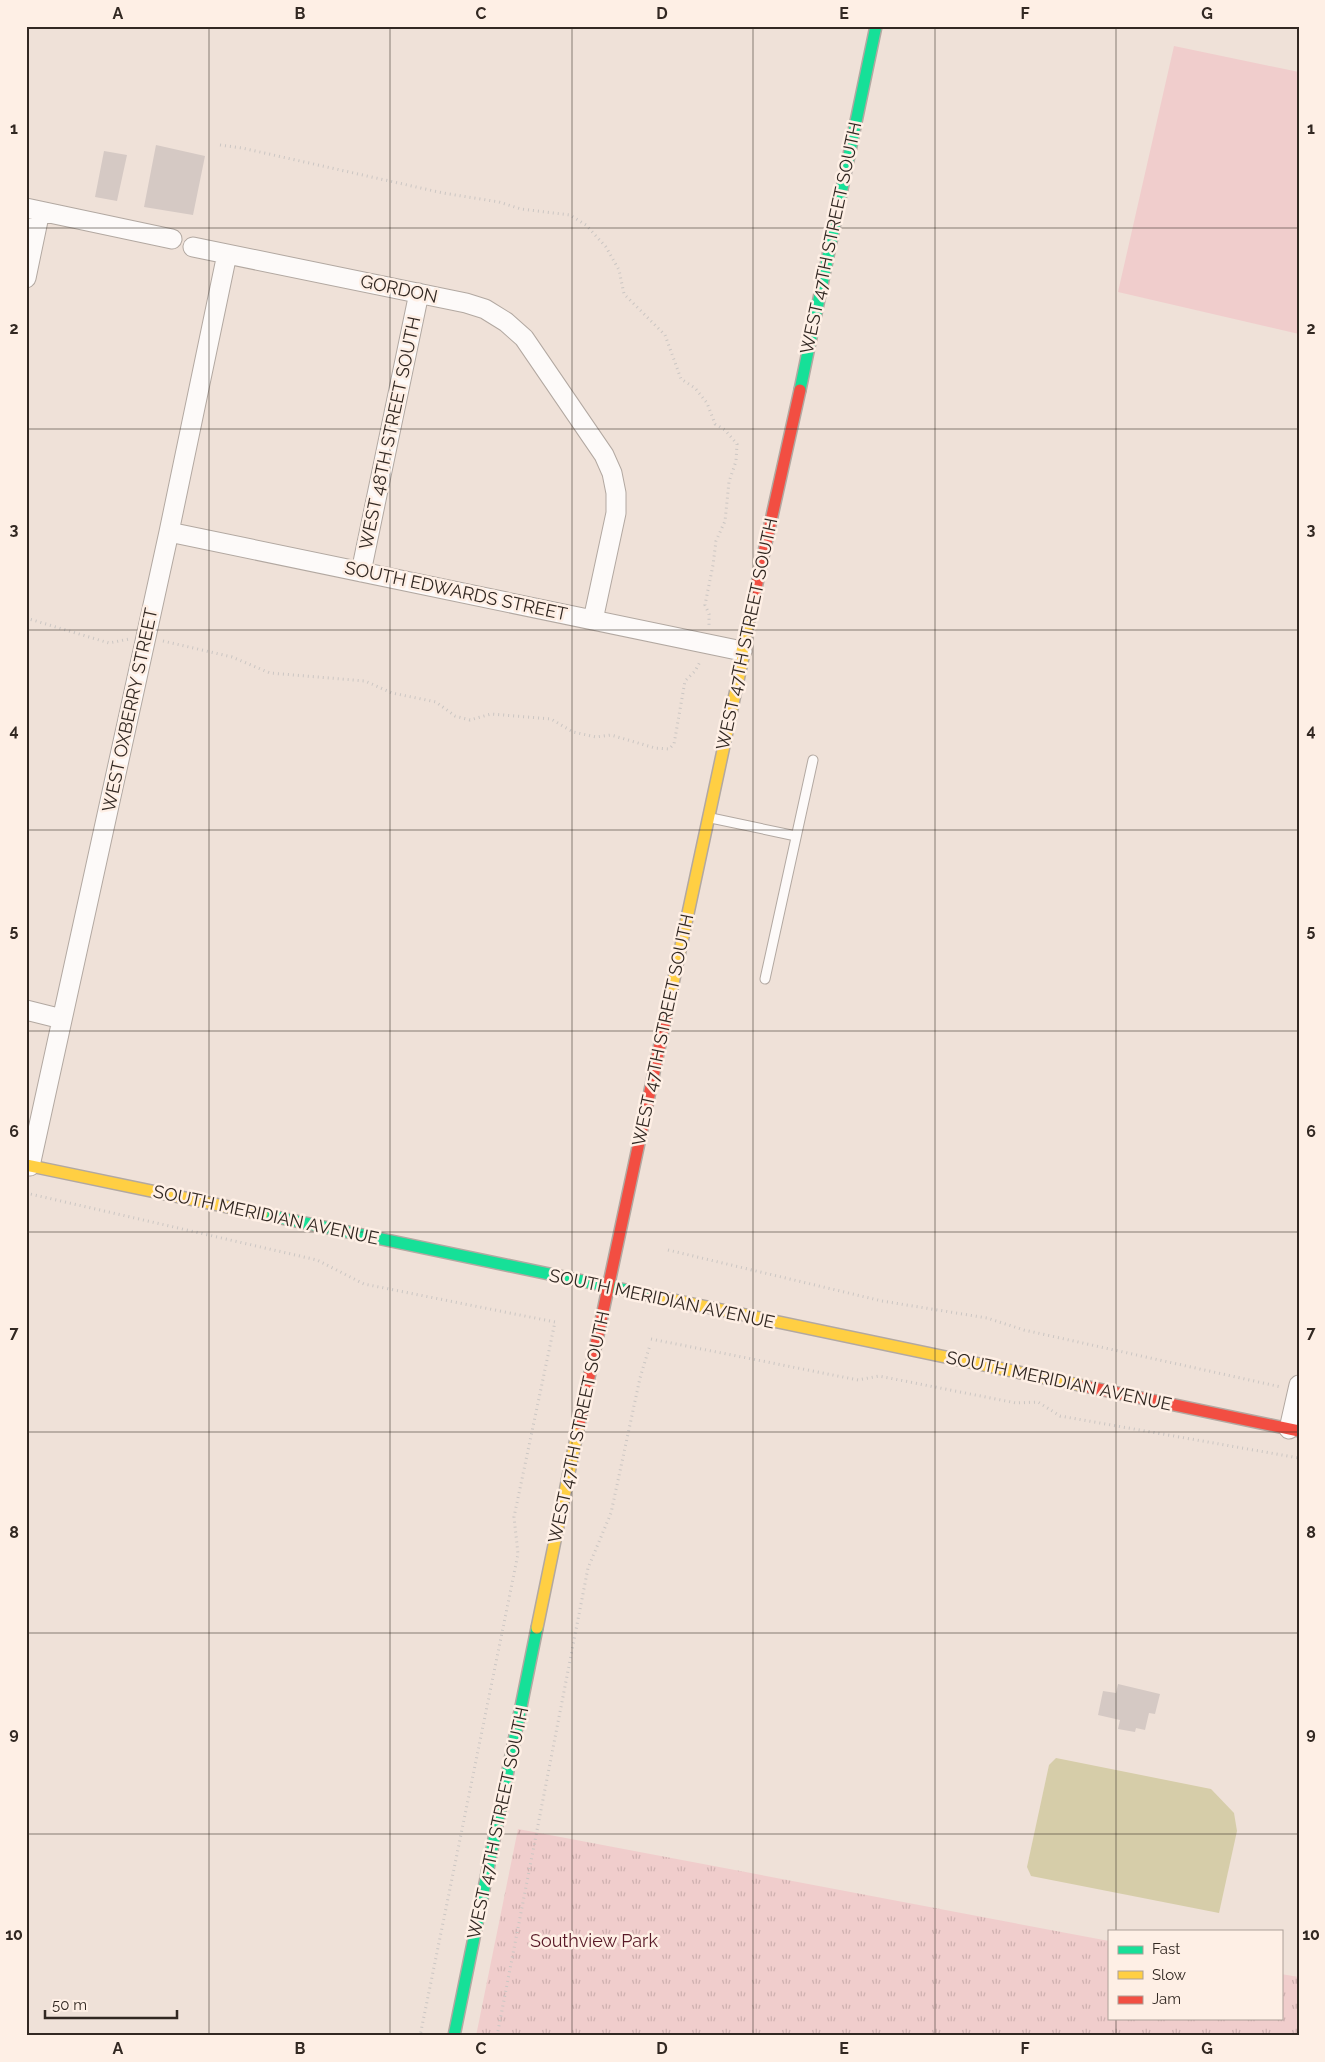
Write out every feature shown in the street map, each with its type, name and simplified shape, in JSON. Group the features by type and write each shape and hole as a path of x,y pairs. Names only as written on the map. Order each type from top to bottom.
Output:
{"street":[{"name":"WEST 47TH STREET SOUTH","path":"454,2036 607,1288 876,26"},
{"path":"26,278 33,209 172,239"},
{"name":"GORDON","path":"193,247 466,302 485,309 506,322 524,338 604,455 612,473 616,493 616,513 593,620"},
{"name":"WEST OXBERRY STREET","path":"28,1165 169,532 227,254"},
{"name":"WEST 48TH STREET SOUTH","path":"361,572 419,293"},
{"name":"SOUTH EDWARDS STREET","path":"169,532 742,651"},
{"path":"26,1010 62,1019"},
{"name":"SOUTH MERIDIAN AVENUE","path":"28,1165 607,1288 1294,1430"},
{"path":"1294,1430 1298,1388"}],"lane":[{"path":"765,979 813,760"},
{"path":"708,817 796,836"}],"path":[{"path":"26,618 109,643 126,639 163,641 232,657 270,673 365,681 392,692 436,702 455,716 470,720 491,714 551,719 573,732 596,737 611,735 655,748 670,749 674,744 685,681 695,671 710,635 709,614 705,605 716,541 725,521 728,482 736,461 737,444 725,430 715,424 707,403 696,388 681,379 665,335 624,294 620,270 606,247 586,225 570,215 521,209 499,202 443,193 242,148 220,145"},
{"path":"26,1193 317,1260 364,1284 555,1322 514,1517 518,1554 420,2036"},
{"path":"668,1250 882,1301 987,1318 1024,1330 1298,1388"},
{"path":"651,1339 858,1380 879,1376 1016,1403 1038,1402 1060,1416 1299,1458"},
{"path":"497,2036 588,1568 611,1513 640,1378 650,1345"}],"green space":[{"path":"1174,46 1299,72 1299,334 1118,292"},
{"name":"Southview Park","path":"518,1829 1108,1941 1108,2020 1282,2020 1282,1974 1299,1977 1299,2036 476,2036"}],"shaded area":[{"path":"1056,1758 1211,1789 1234,1813 1237,1831 1219,1913 1031,1876 1027,1867 1049,1765"}],"building":[{"path":"156,145 205,156 193,215 144,207"},
{"path":"104,151 127,155 117,201 95,197"},
{"path":"1118,1684 1160,1694 1155,1714 1149,1713 1145,1730 1136,1728 1135,1732 1118,1729 1120,1720 1098,1715 1103,1691 1116,1693"}],"traffic: fast":[{"path":"800,390 876,26"},
{"path":"262,1214 664,1298"},
{"path":"454,2036 537,1628"}],"traffic: slow":[{"path":"666,1016 743,657 742,651 754,597"},
{"path":"26,1165 262,1214"},
{"path":"664,1298 1084,1386"},
{"path":"537,1628 579,1424"}],"traffic: jam":[{"path":"754,597 800,390"},
{"path":"579,1424 666,1016"},
{"path":"1084,1386 1299,1431"}]}
